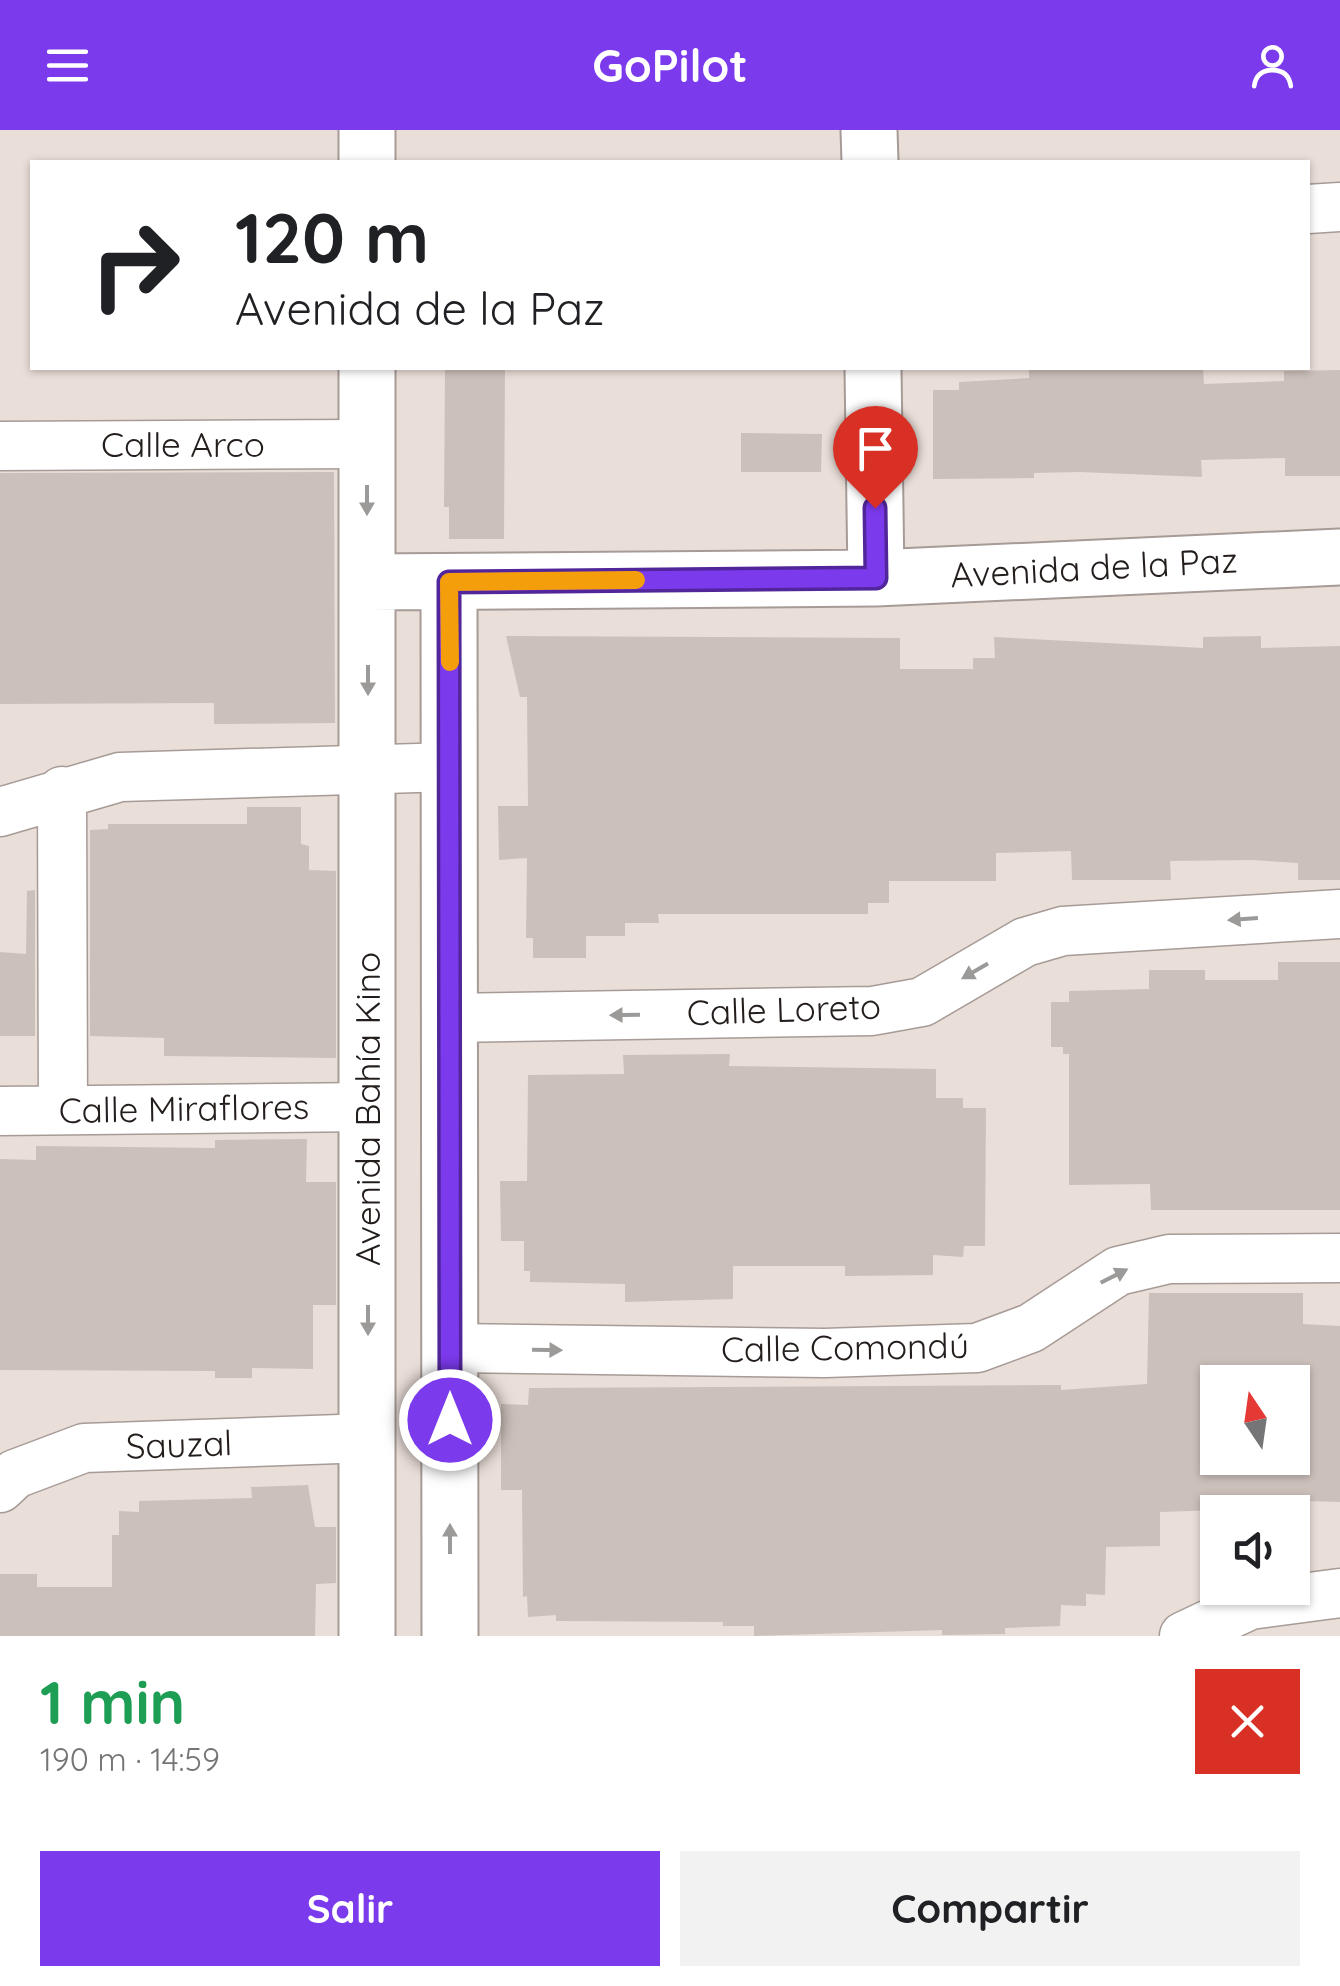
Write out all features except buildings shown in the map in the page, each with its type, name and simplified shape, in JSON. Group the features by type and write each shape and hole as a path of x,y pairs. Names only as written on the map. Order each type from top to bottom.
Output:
{"street":[{"path":"367,130 367,160"},
{"path":"870,130 870,160"},
{"path":"1310,209 1340,207"},
{"name":"Avenida Bahía Kino","path":"367,370 368,1636"},
{"path":"873,370 876,578"},
{"name":"Calle Arco","path":"0,446 367,444"},
{"name":"Avenida de la Paz","path":"368,582 876,578 1340,558"},
{"path":"449,582 450,1636"},
{"path":"0,812 62,791 120,778 450,767"},
{"path":"62,791 63,1110"},
{"name":"Calle Loreto","path":"450,1018 872,1011 922,1002 1025,942 1063,930 1340,914"},
{"name":"Calle Miraflores","path":"0,1111 368,1107"},
{"name":"Calle Comondú","path":"449,1348 825,1353 976,1348 1031,1328 1118,1272 1168,1259 1340,1258"},
{"name":"Sauzal","path":"0,1488 15,1474 84,1448 368,1438"},
{"path":"1184,1636 1250,1605 1340,1592"}],"slow traffic":[{"path":"450,662 449,582 636,580"}],"route":[{"path":"450,1420 449,582 876,578 875,508"}]}
